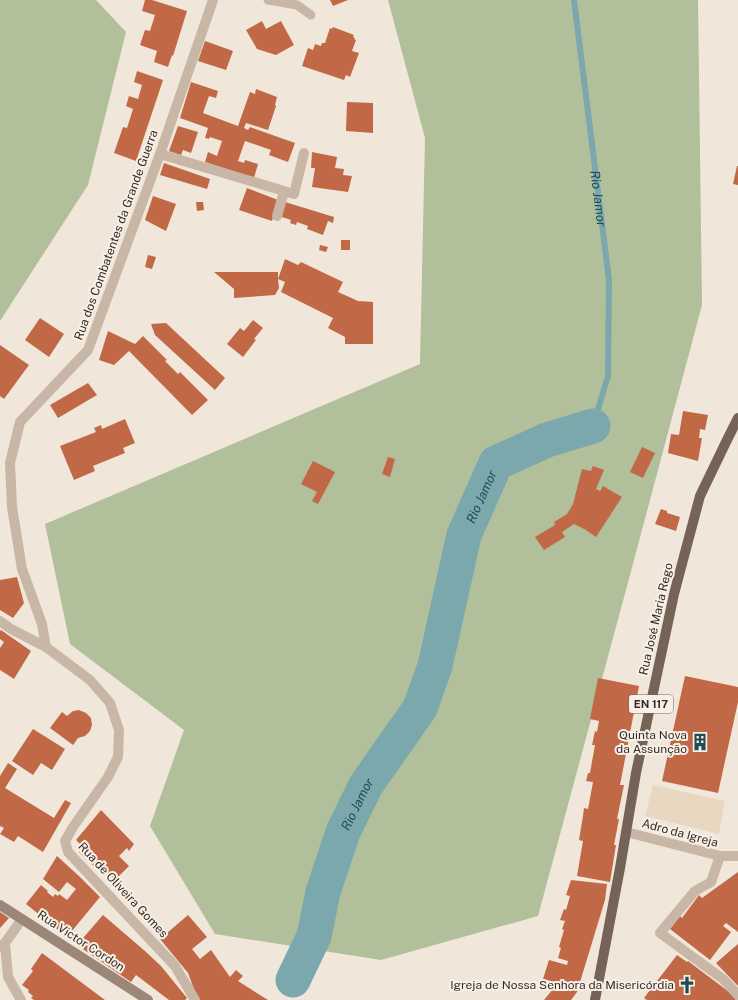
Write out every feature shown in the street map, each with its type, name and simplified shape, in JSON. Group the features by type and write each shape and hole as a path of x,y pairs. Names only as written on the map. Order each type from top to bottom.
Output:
{"main road":[{"name":"Rua José Maria Rego","path":"595,1000 636,773 674,594 696,506 704,486 738,418"}],"street":[{"name":"Rua dos Combatentes da Grande Guerra","path":"46,647 42,624 22,569 12,507 10,463 20,422 88,350 160,154 214,0"},
{"path":"160,154 294,194 304,153"},
{"path":"277,216 284,192"},
{"name":"Rua de Oliveira Gomes","path":"0,621 11,629 46,647 90,680 110,703 119,730 118,756 108,777 65,841 68,852 175,966 195,1000"},
{"name":"Adro da Igreja","path":"626,832 720,856 711,882 695,891 660,933 723,979 738,995"},
{"path":"720,856 738,856"},
{"name":"Rua Victor Cordon","path":"0,905 148,1000"},
{"path":"22,919 2,946 8,976 22,1000"}],"lane":[{"path":"268,0 297,5 311,15"}],"green space":[{"path":"0,0 96,0 126,32 88,185 0,321"},
{"path":"388,0 698,0 702,305 538,916 381,960 215,934 150,826 184,730 70,644 45,524 420,364 425,138"}],"shaded area":[{"path":"653,785 725,801 719,834 645,816"}],"building":[{"path":"145,0 152,0 187,11 173,56 172,55 168,67 154,62 157,51 140,45 145,30 150,31 155,15 142,11"},
{"path":"330,0 348,0 333,6"},
{"path":"262,21 266,29 281,21 294,45 276,55 257,49 246,30"},
{"path":"333,27 354,35 353,37 356,40 352,51 359,53 350,77 346,75 344,80 302,66 308,48 313,50 315,44 321,46 322,43 325,43 330,28 332,29"},
{"path":"205,41 233,51 226,70 198,61"},
{"path":"137,71 163,80 136,161 114,153 123,127 127,128 133,109 126,106 129,96 138,99 142,85 134,82"},
{"path":"191,82 218,91 216,98 209,96 203,113 238,126 250,92 255,94 256,89 277,97 276,106 268,130 246,123 244,128 248,130 250,127 295,143 288,162 269,155 271,150 245,141 238,161 244,163 245,160 258,164 254,178 205,162 208,152 217,156 222,141 210,137 209,139 205,138 208,128 180,118"},
{"path":"347,102 373,103 373,133 346,131"},
{"path":"178,126 198,132 191,153 183,150 181,155 169,151"},
{"path":"312,152 337,157 335,168 344,169 343,175 352,176 348,192 312,187 315,168 311,168"},
{"path":"164,163 210,179 207,189 160,175"},
{"path":"738,166 738,185 733,184"},
{"path":"247,188 278,200 272,221 239,210"},
{"path":"153,196 176,204 166,231 145,220"},
{"path":"196,202 203,202 204,210 197,211"},
{"path":"285,202 334,217 333,223 328,221 323,235 307,229 308,226 297,222 296,225 290,223 291,220 279,216"},
{"path":"341,240 350,240 350,250 341,250"},
{"path":"320,245 328,247 326,252 319,250"},
{"path":"148,255 156,257 152,269 145,267"},
{"path":"285,259 298,265 301,262 343,282 338,292 358,301 373,302 373,344 345,344 345,337 328,328 333,318 281,292 285,282 278,279"},
{"path":"214,272 278,272 279,288 275,295 234,298 234,289"},
{"path":"40,318 64,334 49,357 25,340"},
{"path":"253,320 263,328 243,357 227,344 240,328 244,331"},
{"path":"166,323 225,378 215,390 155,335 151,324"},
{"path":"108,331 135,344 143,336 167,360 165,361 178,374 180,372 208,400 192,415 129,351 114,365 99,360"},
{"path":"0,345 29,365 4,399 0,396"},
{"path":"88,383 97,395 58,418 50,405"},
{"path":"683,411 708,415 705,430 700,429 699,438 702,438 698,461 668,453 671,434 679,435"},
{"path":"125,419 135,443 123,448 125,453 93,466 95,471 74,480 60,446 96,432 94,428 101,425 102,429"},
{"path":"642,447 655,453 643,478 630,472"},
{"path":"388,457 395,459 390,477 382,474"},
{"path":"313,461 335,472 318,504 312,501 317,492 301,484"},
{"path":"593,466 604,470 596,489 600,491 603,486 622,497 596,537 574,524 562,532 565,537 544,550 535,537 555,525 554,522 567,514 573,504 582,469 591,471"},
{"path":"661,509 667,511 667,513 680,517 676,531 655,524"},
{"path":"17,577 24,603 13,618 0,610 0,580"},
{"path":"1,630 31,651 14,679 0,670 0,648 4,642 0,639"},
{"name":"Quinta Nova da Assunção","path":"685,676 738,687 738,702 718,793 662,781"},
{"path":"598,678 639,686 620,785 624,785 617,819 619,819 614,845 616,845 610,882 577,876 583,841 579,840 584,808 588,809 593,782 586,781 588,773 590,773 595,745 592,745 599,721 590,719"},
{"path":"79,710 86,713 91,718 92,725 90,731 85,736 78,738 73,745 50,728 62,712 67,716 73,711"},
{"path":"33,729 65,749 52,770 41,763 33,775 12,761"},
{"path":"8,763 17,769 5,788 54,818 65,800 71,803 43,852 18,836 14,842 0,834 4,828 0,826 0,776"},
{"path":"101,810 134,844 129,851 127,848 119,856 129,866 115,880 102,868 99,871 79,852 84,848 76,840"},
{"path":"57,856 100,897 67,937 26,904 41,885 53,897 55,894 58,896 59,894 67,900 76,889 67,882 59,892 43,879"},
{"path":"738,872 738,932 726,923 723,926 731,932 710,960 670,929 680,916 682,918 699,895 702,898"},
{"path":"571,880 607,884 605,900 577,992 571,1000 544,1000 558,983 543,979 549,960 567,965 568,961 558,958 561,948 559,947 564,930 562,929 565,921 560,920 564,909 566,910 570,896 566,895"},
{"path":"0,912 9,918 0,928"},
{"path":"103,915 161,966 187,998 185,1000 169,1000 136,975 131,982 77,945"},
{"path":"188,915 207,937 192,949 200,959 211,950 230,977 236,970 243,976 238,981 268,1000 198,1000 188,973 160,939"},
{"path":"738,944 738,986 716,963"},
{"path":"42,953 105,1000 34,1000 31,998 33,996 28,992 29,990 22,985 33,971 31,969"},
{"name":"Igreja de Nossa Senhora da Misericórdia","path":"677,955 687,962 688,961 737,998 735,1000 647,1000 644,998"}],"waterway":[{"name":"Rio Jamor","path":"574,0 609,280 608,376 593,426"},
{"name":"Rio Jamor","path":"293,980 314,936 323,892 343,832 366,785 420,708 435,666 464,535 496,463 547,440 593,426"}],"place":[{"name":"Quinta Nova da Assunção","path":"700,742"},
{"name":"Igreja de Nossa Senhora da Misericórdia","path":"687,985"}]}
